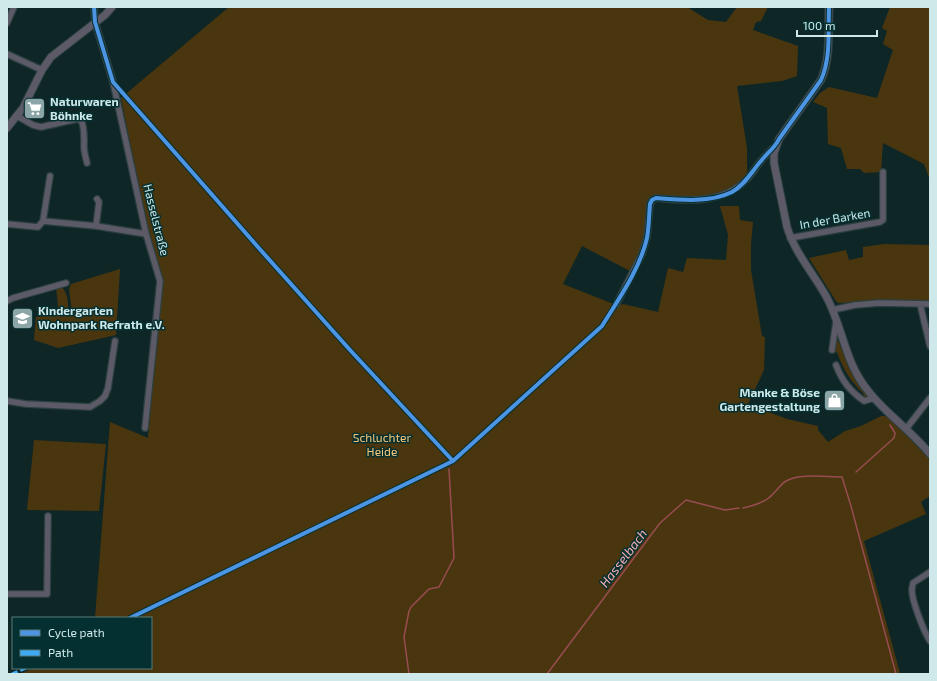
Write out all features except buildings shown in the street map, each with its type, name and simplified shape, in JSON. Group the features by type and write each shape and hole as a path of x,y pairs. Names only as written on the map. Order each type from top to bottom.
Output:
{"street":[{"path":"7,23 14,7"},
{"name":"Hasselstraße","path":"94,7 95,22 114,82 146,234 160,281 145,428"},
{"path":"7,128 28,100 42,70 51,57 112,7"},
{"path":"830,7 828,60 826,70 821,80 779,139 776,146 774,163 790,238 827,298 850,359 861,380 874,398 930,454"},
{"path":"7,54 42,70"},
{"path":"17,116 33,126 42,127 77,119 81,120 87,163"},
{"path":"616,305 642,254 647,237 650,204 652,200 656,198 697,200 732,192 747,179 762,160 776,146"},
{"name":"In der Barken","path":"790,238 880,222 883,220 883,172"},
{"path":"7,224 38,227 43,221 50,176"},
{"path":"96,226 99,202 97,199"},
{"path":"43,221 96,226 146,234"},
{"path":"7,302 13,298 66,283"},
{"path":"920,304 930,346"},
{"path":"832,310 855,305 930,304"},
{"path":"832,350 836,322"},
{"path":"7,401 26,404 90,407 105,396 108,388 115,341"},
{"path":"836,365 843,382 852,392 864,401 874,398"},
{"path":"906,429 930,398"},
{"path":"7,594 47,594 48,516"},
{"path":"930,572 913,583 912,589 913,598 930,641"}],"green space":[{"name":"Schluchter Heide","path":"229,7 687,7 708,20 726,22 737,7 768,7 761,21 756,22 753,30 798,46 797,76 782,81 737,86 747,148 747,174 733,188 719,193 692,197 659,196 647,200 644,236 639,253 630,271 582,246 563,284 616,305 623,304 658,312 668,268 683,272 687,258 726,260 728,235 720,206 739,206 740,220 753,222 751,270 762,336 765,337 764,370 748,404 787,419 818,426 818,430 828,442 845,431 861,426 881,416 887,416 930,460 930,496 921,502 926,514 864,541 900,673 903,674 20,674 31,669 152,669 152,617 95,617 110,422 148,438 159,304 163,281 155,259 147,227 121,98"},
{"path":"890,7 930,7 930,180 924,164 883,143 881,172 864,173 860,169 847,169 841,148 828,144 827,108 813,102 820,93 829,87 877,98 893,50 883,44 887,31 882,28"},
{"path":"884,244 930,245 930,301 838,303 809,258 846,250 849,260 863,257 863,247"},
{"path":"120,269 116,335 58,348 34,340 36,317 59,314 56,287 62,287 64,290 69,312 72,312 69,289 71,284"},
{"path":"837,338 850,369 858,384 868,397 867,399 862,397 864,394 851,380 837,352 835,353"},
{"path":"34,440 106,444 99,511 27,510"}],"waterway":[{"name":"Hasselbach","path":"856,472 894,438 895,433 890,425"},
{"path":"409,674 404,637 409,611 411,607 429,589 439,587 454,558 449,469"},
{"path":"743,508 755,505 767,499 784,482 798,477 842,477 896,674"},
{"name":"Hasselbach","path":"547,674 660,523 686,500 725,510 739,508"}],"marked path":[{"path":"12,674 24,669"}],"cycle path":[{"path":"94,7 95,22 113,82 350,350 453,461"},
{"path":"132,617 453,461 602,326 628,284 644,250 649,225 650,204 652,200 656,198 685,200 714,198 732,192 745,182 763,158 773,148 821,80 828,54 829,7"}],"place":[{"name":"Naturwaren Böhnke","path":"34,109"},
{"name":"Kindergarten Wohnpark Refrath e.V.","path":"23,318"},
{"name":"Manke & Böse Gartengestaltung","path":"835,400"}]}
